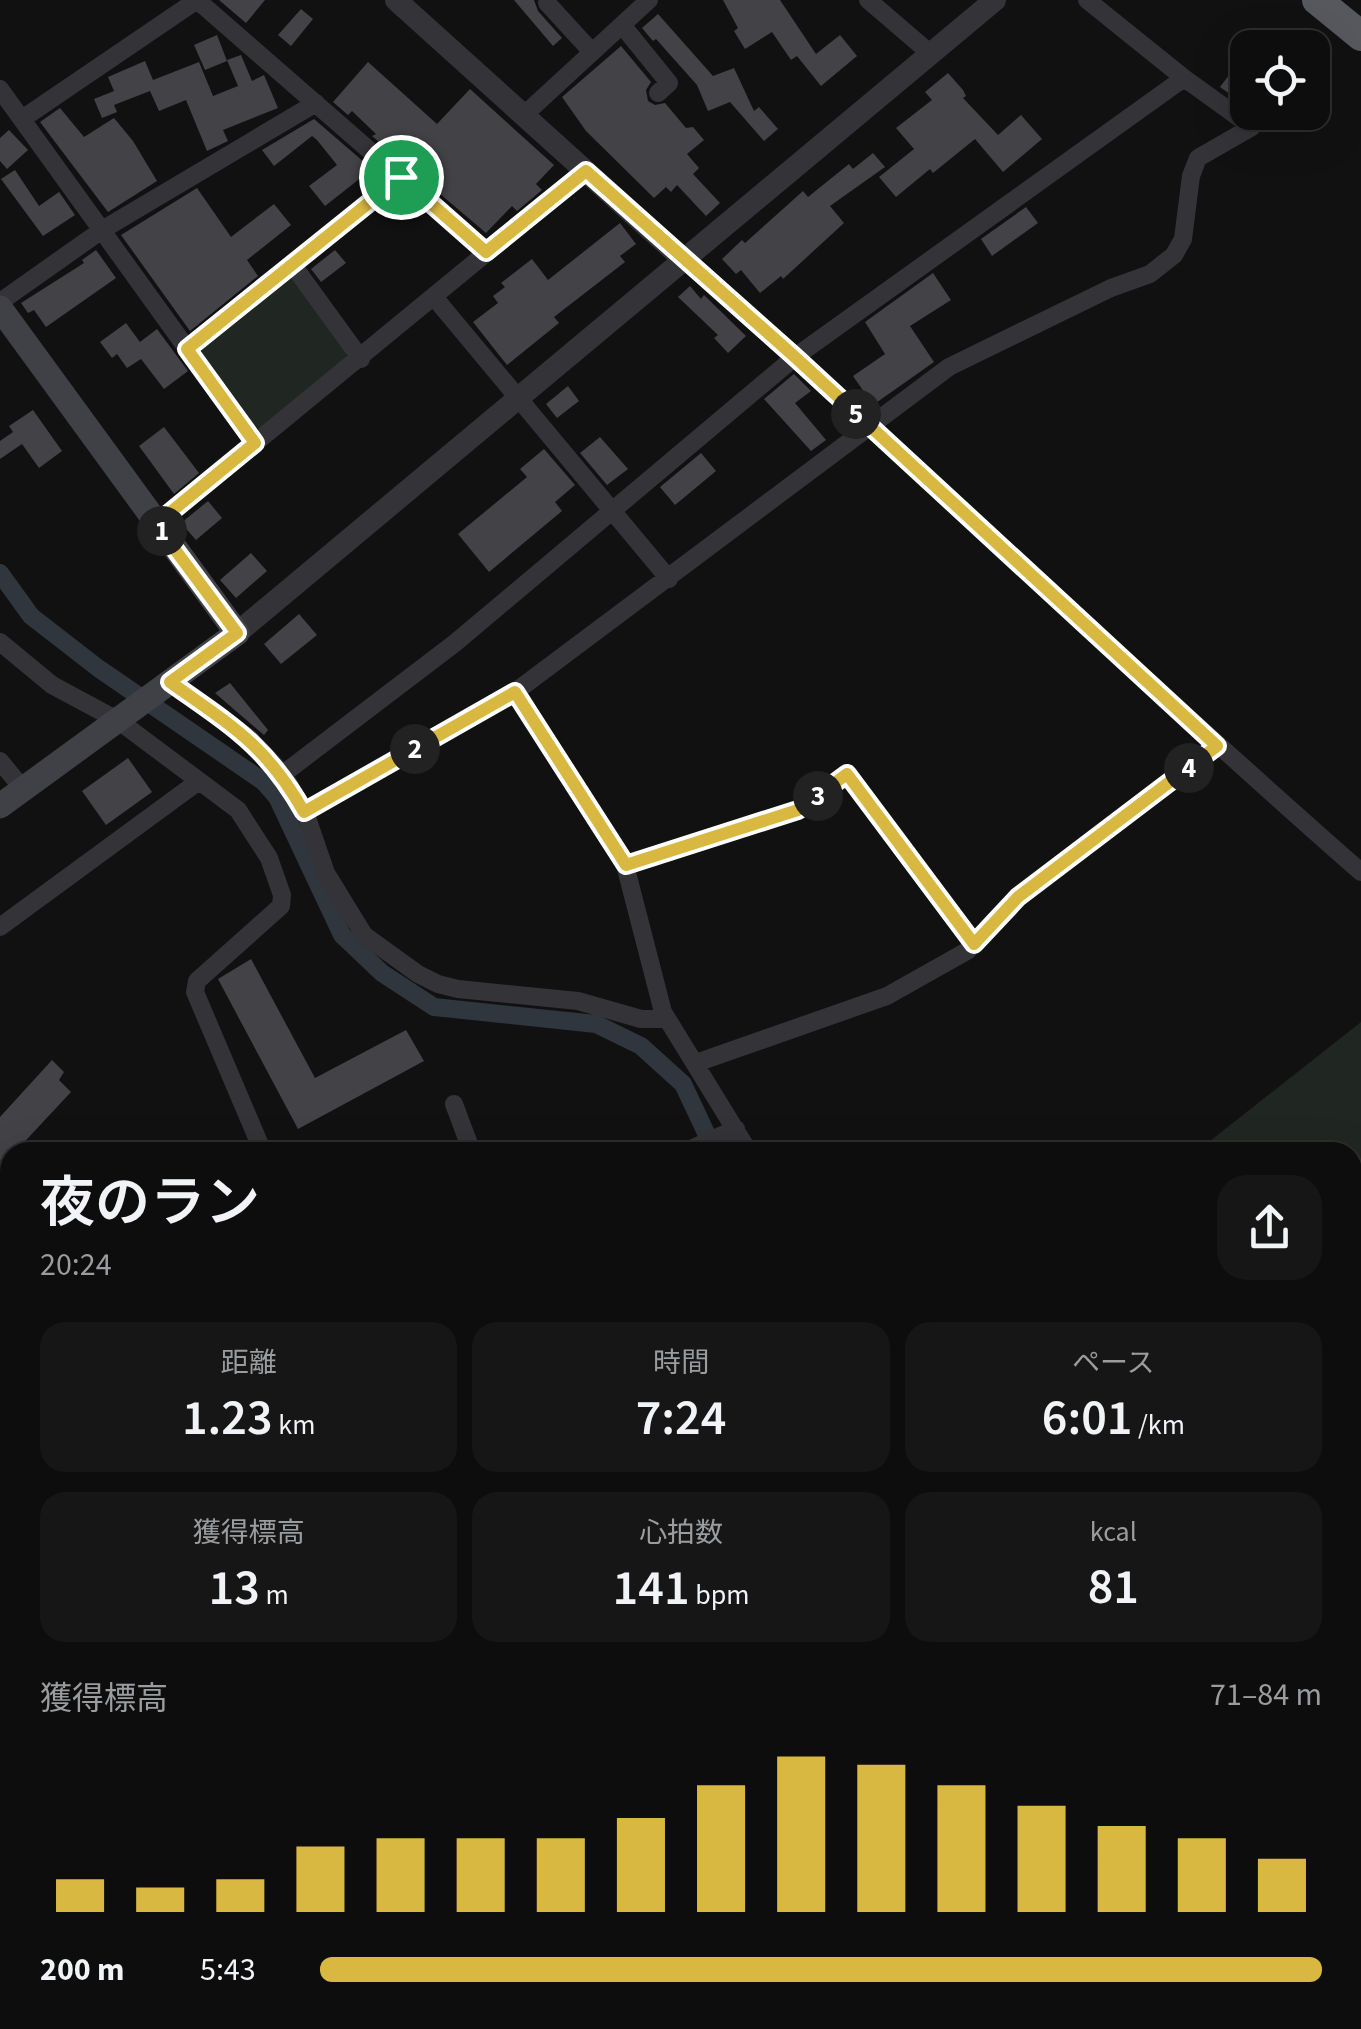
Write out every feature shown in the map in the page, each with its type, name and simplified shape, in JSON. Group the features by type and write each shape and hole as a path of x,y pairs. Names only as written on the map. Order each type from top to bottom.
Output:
{"highway":[{"path":"1317,0 1361,36"},
{"path":"1350,0 1361,9"}],"main road":[{"path":"0,305 237,633 0,806"}],"street":[{"path":"22,119 197,0 486,252"},
{"path":"396,0 795,357 1217,746 1361,872"},
{"path":"524,115 649,0"},
{"path":"868,0 931,54"},
{"path":"237,633 995,0"},
{"path":"304,812 515,692 949,367 1111,288 1150,274 1174,255 1183,239 1191,176 1198,158 1252,127 1087,0"},
{"path":"547,3 592,52"},
{"path":"622,24 669,83 658,93"},
{"path":"283,774 456,643 795,357 1184,78"},
{"path":"0,90 255,443"},
{"path":"0,305 102,230 316,103"},
{"path":"156,524 586,171"},
{"path":"187,349 401,177"},
{"path":"292,264 361,358"},
{"path":"434,296 669,580"},
{"path":"0,642 52,685 128,714 199,781 238,810 268,858 282,895 281,906 197,981 195,992 259,1142"},
{"path":"166,685 250,738 283,774 304,812 326,873 364,934 418,974 458,989 578,1001 641,1018 666,1019"},
{"path":"515,692 626,865 666,1019 696,1063 740,1142"},
{"path":"696,1063 887,996 968,951 1018,897 1217,746"},
{"path":"0,761 24,789"},
{"path":"626,865 798,810 847,774 974,944"},
{"path":"0,927 199,781"},
{"path":"454,1104 468,1142"},
{"path":"708,1142 731,1132"}],"shaded area":[{"path":"290,276 348,346 346,358 261,428 253,428 202,356 202,347"},
{"path":"1361,1022 1361,1142 1209,1142"}],"building":[{"path":"219,0 265,0 246,23"},
{"path":"514,0 534,0 538,11 562,38 553,46"},
{"path":"723,0 780,0 816,54 840,35 857,56 821,86 797,56 791,60 772,32 745,49"},
{"path":"301,9 313,19 291,46 278,35"},
{"path":"658,14 713,76 734,68 754,111 759,107 778,129 764,141 730,102 708,111 697,85 642,28"},
{"path":"217,35 227,61 205,70 194,45"},
{"path":"621,46 651,82 646,90 648,101 655,105 665,103 686,128 693,127 704,140 687,154 699,168 693,174 720,203 706,216 677,185 671,192 666,187 654,198 586,131 562,97"},
{"path":"241,55 252,81 264,75 278,108 223,130 228,141 207,151 186,100 159,111 150,91 114,105 117,112 102,118 94,99 114,91 108,77 145,61 153,80 199,62 213,96 238,86 227,60"},
{"path":"368,62 437,124 470,89 554,165 536,184 542,190 517,211 512,206 486,233 372,136 376,134 352,111 348,115 333,102"},
{"path":"948,73 963,90 963,98 998,135 1021,115 1042,139 1003,172 975,139 896,197 879,177 914,149 896,128 932,100 925,92"},
{"path":"1230,74 1230,94 1220,87"},
{"path":"60,108 84,137 114,118 157,181 108,212 40,122"},
{"path":"314,119 372,169 325,206 309,186 337,165 317,140 312,136 274,166 262,150"},
{"path":"9,130 28,150 7,169 0,161 0,138"},
{"path":"873,153 885,167 830,206 844,223 783,279 781,276 760,293 741,270 736,274 722,259 803,191 808,197 849,164 853,169"},
{"path":"15,170 39,206 59,192 75,215 43,236 1,179"},
{"path":"197,188 231,237 274,204 291,225 247,260 258,276 190,331 121,235"},
{"path":"1026,207 1038,223 992,256 981,239"},
{"path":"620,223 636,244 620,256 625,262 554,317 559,323 507,365 473,322 498,303 493,296 505,287 501,283 532,259 548,280"},
{"path":"96,250 116,278 46,327 34,310 28,313 21,303 84,263 82,260"},
{"path":"335,250 346,263 321,282 311,269"},
{"path":"933,273 951,300 910,326 934,362 873,405 853,376 885,354 865,322"},
{"path":"690,286 746,336 728,353 714,338 718,335 678,297"},
{"path":"126,323 140,342 157,329 188,371 164,389 141,359 127,368 117,354 112,358 100,342"},
{"path":"794,374 811,391 795,403 826,440 811,451 764,399"},
{"path":"568,386 579,401 557,418 546,404"},
{"path":"33,410 62,451 39,468 22,444 0,459 0,441 13,432 9,426"},
{"path":"164,427 199,473 174,494 139,446"},
{"path":"600,437 628,469 607,485 580,453"},
{"path":"544,449 575,485 555,502 562,511 489,572 458,534 527,477 520,469"},
{"path":"701,453 716,471 675,505 660,487"},
{"path":"208,501 222,518 196,540 181,523"},
{"path":"251,553 267,571 236,598 220,580"},
{"path":"299,614 317,635 281,664 264,644"},
{"path":"230,683 268,730 264,735 215,693"},
{"path":"128,758 152,792 106,825 82,791"},
{"path":"251,959 315,1078 406,1030 424,1061 298,1129 218,979"},
{"path":"52,1060 64,1072 59,1080 71,1092 24,1142 0,1142 0,1117"}],"waterway":[{"path":"0,573 31,616 98,668 264,782 277,797 342,935 382,973 434,1007 596,1024 641,1046 683,1084 710,1142"}],"route":[{"path":"586,171 795,357 1217,746 1018,897 974,944 847,774 798,810 626,865 515,692 304,812 283,774 250,738 170,682 237,633 156,524 255,443 187,349 401,177 486,252 586,171"}]}
